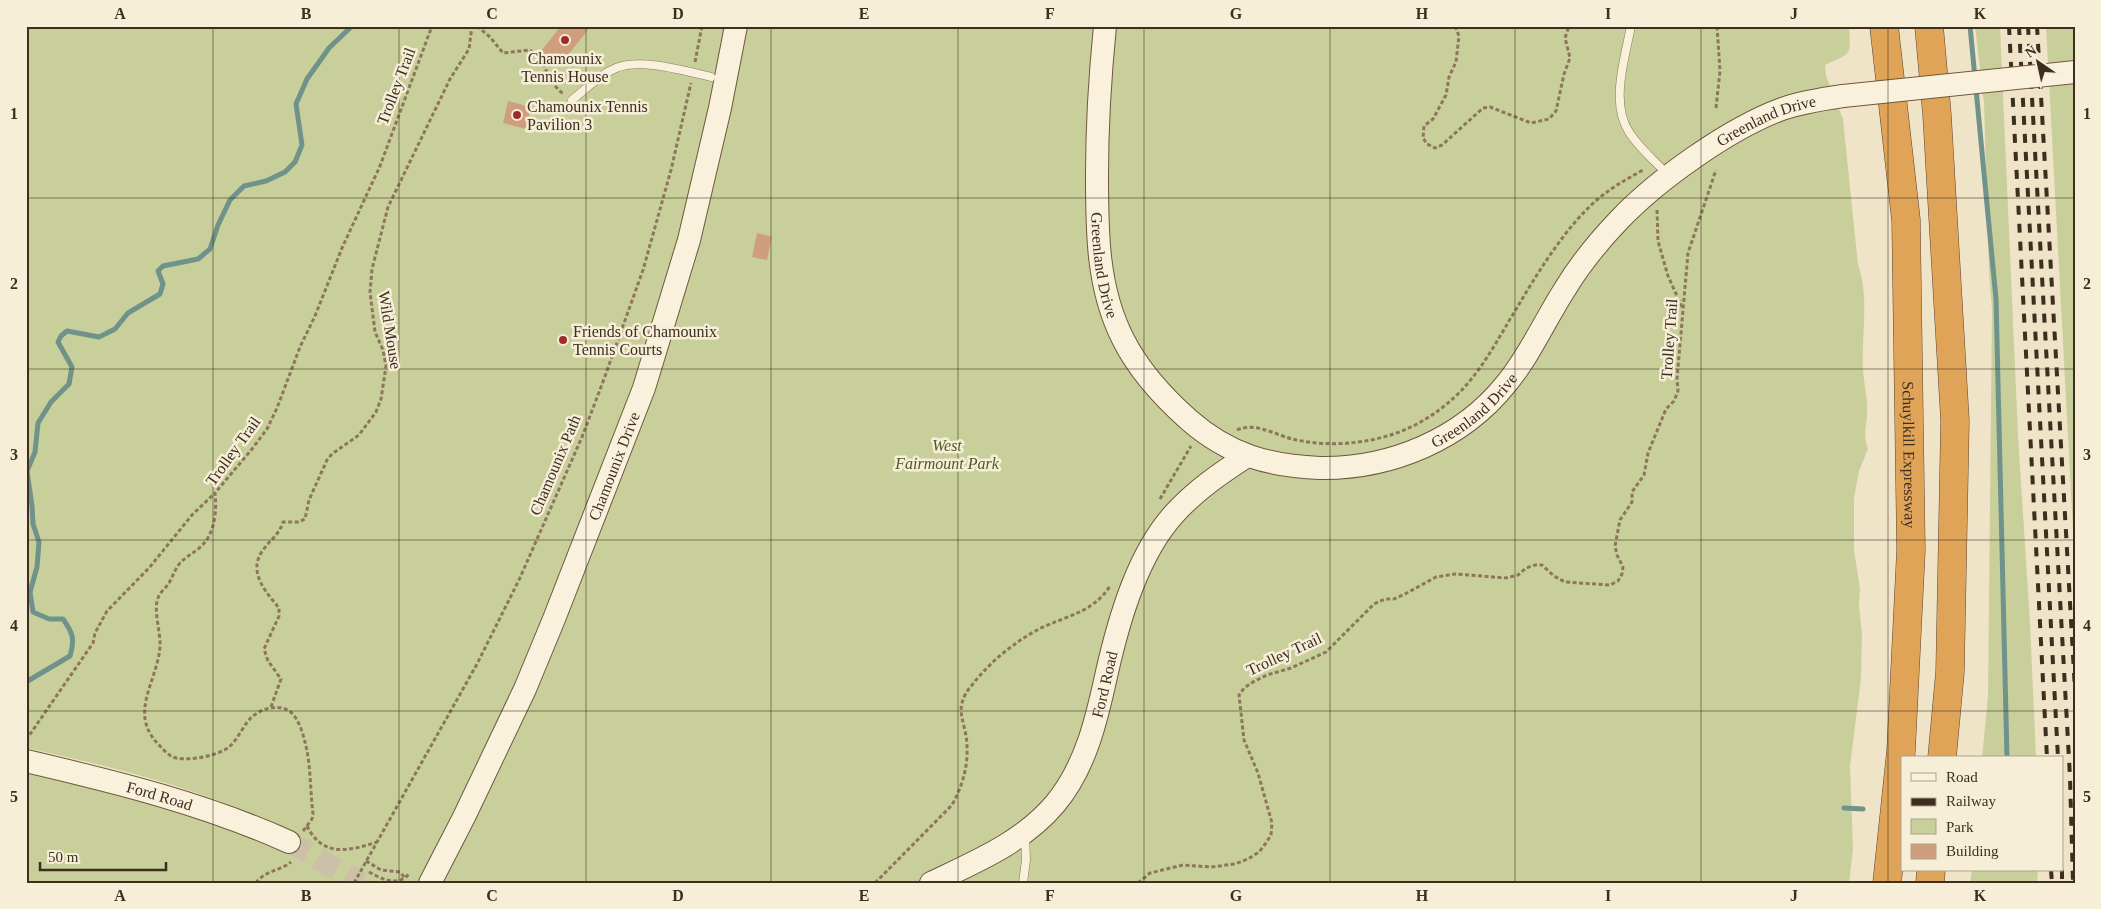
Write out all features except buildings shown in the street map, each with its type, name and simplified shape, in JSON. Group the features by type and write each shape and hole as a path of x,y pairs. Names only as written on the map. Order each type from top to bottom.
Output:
{"highway":[{"name":"Schuylkill Expressway","path":"1884,26 1906,220 1911,550 1901,751 1887,883"},
{"path":"1929,26 1933,52 1955,421 1950,672 1942,756"}],"main road":[{"name":"Chamounix Drive","path":"420,879 464,817 525,689 644,388 689,240 720,108 736,26"},
{"name":"Greenland Drive","path":"1105,26 1097,128 1097,215 1101,268 1113,314 1122,338 1133,357 1162,395 1205,433 1228,448 1247,456 1295,466 1332,468 1356,466 1413,452 1434,443 1478,413 1507,383 1574,276 1608,232 1635,204 1669,177 1724,139 1760,119 1802,103 1843,96 2075,72"},
{"name":"Ford Road","path":"931,883 1006,845 1025,833 1054,805 1068,788 1079,769 1100,707 1118,628 1126,603 1146,557 1158,535 1174,514 1191,497 1247,456"},
{"name":"Ford Road","path":"26,761 97,777 198,806 232,817 294,846"}],"lane":[{"path":"1631,26 1620,88 1624,122 1633,138 1669,177"},
{"path":"572,100 606,73 626,66 657,67 711,77"},
{"path":"1023,883 1026,860 1025,833"}],"path":[{"name":"Trolley Trail","path":"270,707 250,718 228,748 218,753 180,759 171,756 150,736 144,718 145,704 156,671 159,651 160,638 156,602 181,562 199,549 206,540 216,512 215,493 267,429 342,248 380,166 432,26"},
{"name":"Wild Mouse","path":"270,707 281,679 268,661 264,649 279,616 279,608 256,574 257,566 262,551 280,532 283,522 298,522 305,519 309,500 327,460 332,454 359,435 376,412 381,400 386,366 375,332 370,292 377,250 388,207 450,79 469,49 472,26"},
{"path":"477,26 490,37 502,53 529,50 536,52 541,57 550,81 558,90 572,100"},
{"name":"Chamounix Path","path":"354,883 485,649 519,580 582,436 643,270 671,170 702,26"},
{"path":"1455,26 1459,36 1456,62 1449,77 1446,95 1433,119 1424,126 1422,138 1427,144 1435,148 1442,145 1483,108 1490,107 1531,123 1549,119 1556,112 1564,74 1570,58 1565,38 1569,26"},
{"path":"1716,108 1720,71 1717,26"},
{"path":"1236,431 1248,427 1292,439 1318,443 1344,443 1387,436 1424,420 1446,405 1475,377 1532,283 1577,220 1614,186 1646,168"},
{"name":"Trolley Trail","path":"1138,883 1150,873 1183,864 1211,867 1234,864 1248,860 1259,852 1271,835 1272,823 1258,773 1244,740 1239,695 1244,688 1267,675 1291,668 1326,652 1374,604 1405,594 1436,577 1455,574 1506,578 1518,575 1526,568 1535,565 1542,565 1554,576 1565,582 1610,585 1618,581 1623,567 1615,546 1620,520 1632,502 1632,492 1644,475 1648,453 1666,408 1674,401 1678,391 1677,379 1688,253 1716,170"},
{"path":"1650,192 1657,207 1658,240 1668,276 1684,310"},
{"path":"1157,502 1191,446 1196,443"},
{"path":"26,740 93,643 95,633 108,611 149,568 192,515 215,493"},
{"path":"875,883 952,805 961,790 968,745 960,708 963,697 971,685 1002,654 1020,640 1041,628 1088,609 1099,600 1113,581"},
{"path":"256,883 266,873 285,866 294,846 308,826 313,814 305,741 295,717 290,712 283,708 270,707"},
{"path":"308,826 316,840 328,848 342,851 356,849 377,842"},
{"path":"366,861 382,870 400,872 405,878"},
{"path":"369,872 389,881 397,882 409,874 420,879"},
{"path":"109,883 116,883"}],"green space":[{"name":"West Fairmount Park","path":"26,26 1849,26 1850,43 1848,52 1825,65 1826,76 1843,119 1858,265 1864,290 1863,369 1867,409 1865,436 1868,449 1859,471 1854,498 1854,550 1860,589 1859,605 1862,635 1861,679 1850,766 1853,849 1849,883 26,883 26,773 145,801 249,836 295,834 230,805 163,782 26,748"},
{"path":"1975,26 2000,26 2018,435 2030,623 2036,756 1982,756 1988,696 1992,310 1984,103"},
{"path":"2046,26 2075,26 2075,567"},
{"path":"1972,872 2038,872 2037,883 1970,883"}],"waterway":[{"path":"26,682 70,656 73,641 71,632 63,619 49,619 33,612 30,592 37,567 39,542 33,524 27,471 35,452 38,423 51,402 69,384 72,367 58,342 67,331 99,337 115,329 128,313 160,294 163,284 158,271 163,266 198,259 210,249 218,225 230,200 244,186 266,181 285,172 295,162 302,145 296,104 307,79 329,48 352,26"},
{"path":"1970,26 1975,78"},
{"path":"1976,89 1996,299 2007,756"},
{"path":"1844,808 1863,809"}],"tunnel":[{"path":"289,842 361,883"}],"railway":[{"path":"2009,26 2047,756"},
{"path":"2019,26 2058,756"},
{"path":"2028,26 2070,777 2073,883"},
{"path":"2037,26 2075,690"},
{"path":"2051,872 2052,883"},
{"path":"2062,872 2062,883"}],"place":[{"name":"Chamounix Tennis House","path":"565,40"},
{"name":"Chamounix Tennis Pavilion 3","path":"517,115"},
{"name":"Friends of Chamounix Tennis Courts","path":"563,340"}]}
